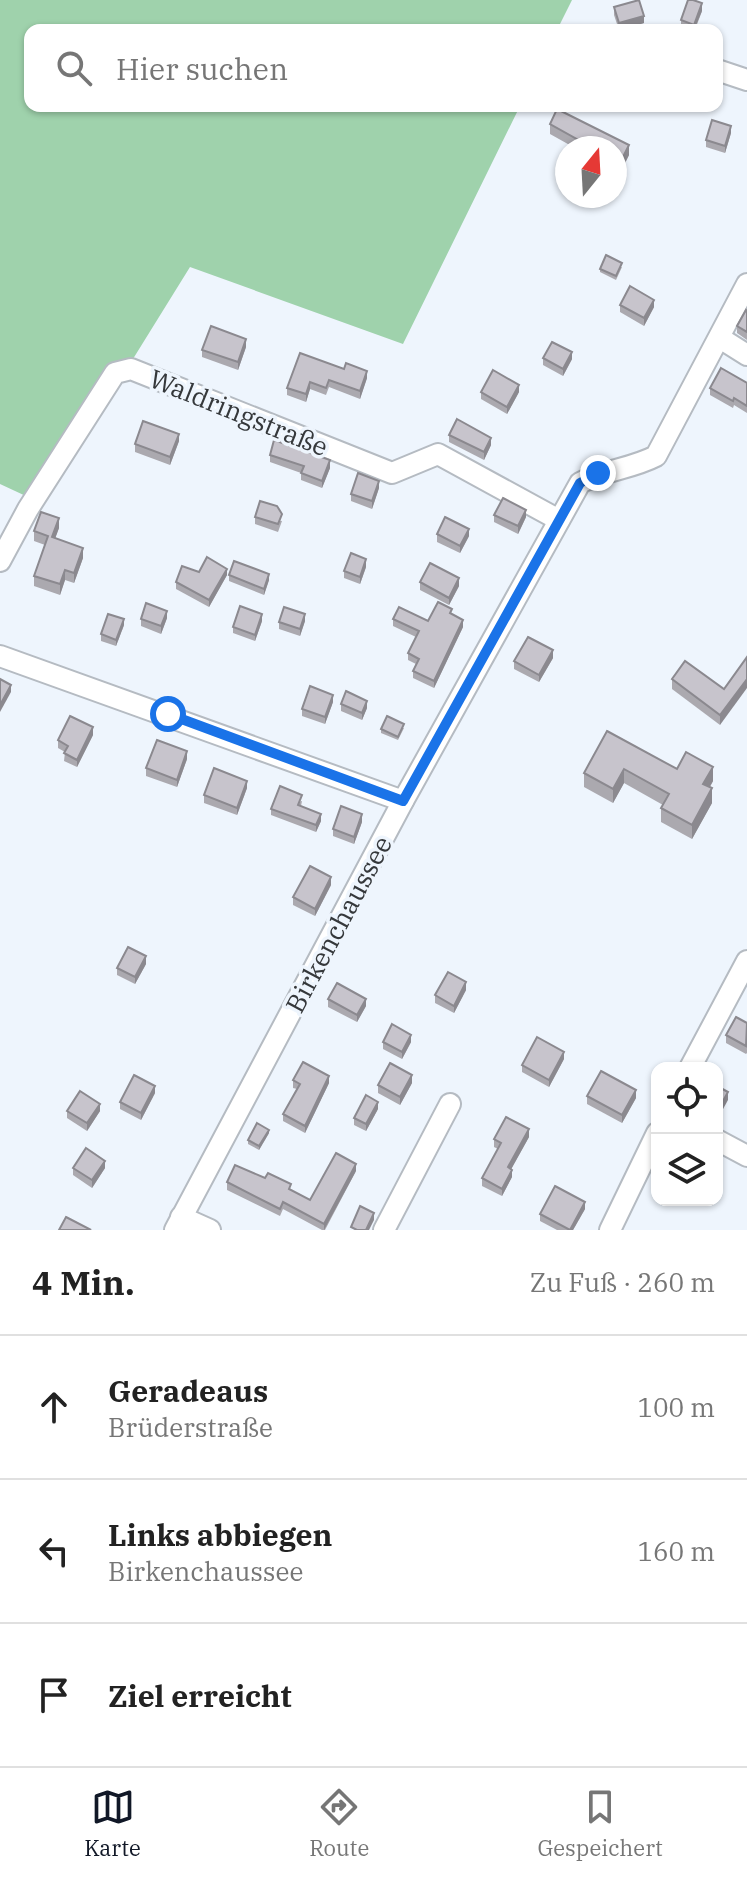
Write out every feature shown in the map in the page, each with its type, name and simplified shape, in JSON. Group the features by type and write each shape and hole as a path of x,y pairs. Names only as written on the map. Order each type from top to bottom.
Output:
{"street":[{"path":"723,72 747,80"},
{"name":"Birkenchaussee","path":"178,1224 403,801 580,483 598,473 642,464 656,456 747,284"},
{"path":"720,338 747,355"},
{"name":"Waldringstraße","path":"0,561 28,509 115,373 131,369 392,473 438,454 559,520"},
{"path":"0,656 403,801"},
{"path":"693,1062 747,961"},
{"path":"384,1230 450,1104"},
{"path":"610,1230 657,1134"},
{"path":"723,1143 747,1156"},
{"path":"178,1224 210,1230"}],"green space":[{"path":"0,0 572,0 560,24 24,24 24,112 517,112 403,344 190,267 43,504 0,484"}],"building":[{"path":"639,0 644,16 619,23 614,7"},
{"path":"688,0 702,3 694,24 681,20"},
{"path":"556,112 563,112 611,136 572,136 550,124"},
{"path":"712,120 731,126 725,146 706,140"},
{"path":"606,255 622,263 616,276 600,269"},
{"path":"630,286 654,300 644,318 620,305"},
{"path":"747,311 747,332 737,326"},
{"path":"211,326 246,339 238,362 202,350"},
{"path":"552,342 572,352 563,369 543,358"},
{"path":"300,353 344,369 346,363 367,371 360,391 329,380 326,388 310,382 306,394 287,388"},
{"path":"721,368 747,383 747,406 710,388"},
{"path":"493,370 519,385 507,407 481,392"},
{"path":"457,419 491,438 484,452 449,435"},
{"path":"143,421 179,434 170,457 135,444"},
{"path":"274,440 330,460 322,481 301,473 304,466 270,455"},
{"path":"358,473 379,481 372,501 351,494"},
{"path":"503,498 526,510 518,526 494,515"},
{"path":"260,501 277,506 282,514 278,524 255,517"},
{"path":"41,512 59,518 52,537 83,548 74,573 65,570 60,584 34,576 48,536 34,531"},
{"path":"445,517 469,529 460,546 437,534"},
{"path":"351,553 366,559 360,577 344,571"},
{"path":"207,557 227,569 209,600 176,582 182,566 199,572"},
{"path":"234,561 269,574 264,589 229,575"},
{"path":"430,563 459,578 449,598 420,582"},
{"path":"438,602 452,609 450,613 463,620 434,681 413,671 419,659 408,653 419,631 393,619 399,607 428,621"},
{"path":"146,603 167,611 161,626 141,619"},
{"path":"240,606 262,614 255,635 233,627"},
{"path":"284,607 305,614 300,629 279,622"},
{"path":"108,614 124,619 116,640 101,634"},
{"path":"528,637 553,650 539,675 514,661"},
{"path":"747,657 747,679 720,715 672,679 685,661 724,689"},
{"path":"0,679 11,685 0,705"},
{"path":"310,686 333,695 325,717 302,709"},
{"path":"346,691 367,701 362,713 341,704"},
{"path":"70,716 93,727 77,760 64,753 68,746 58,740"},
{"path":"387,716 404,724 398,737 381,729"},
{"path":"607,731 677,769 686,752 713,767 703,784 712,788 692,825 661,808 669,794 624,769 613,789 584,773"},
{"path":"157,740 187,751 177,780 146,768"},
{"path":"214,768 247,781 237,808 204,795"},
{"path":"280,786 302,795 298,805 321,814 316,825 271,809"},
{"path":"341,806 362,814 354,837 333,829"},
{"path":"310,866 331,877 315,909 293,897"},
{"path":"128,947 146,956 135,977 117,968"},
{"path":"448,972 466,982 454,1006 435,995"},
{"path":"337,983 366,999 357,1015 328,999"},
{"path":"736,1017 747,1023 746,1046 726,1035"},
{"path":"392,1024 411,1035 402,1052 383,1042"},
{"path":"537,1037 564,1052 549,1080 522,1065"},
{"path":"303,1062 329,1076 305,1126 283,1114 300,1084 293,1080"},
{"path":"390,1063 412,1075 400,1097 378,1085"},
{"path":"601,1071 636,1090 622,1115 587,1096"},
{"path":"134,1075 155,1086 141,1113 120,1102"},
{"path":"80,1091 100,1104 87,1123 67,1111"},
{"path":"366,1095 378,1102 366,1124 354,1118"},
{"path":"506,1117 529,1129 508,1167 512,1170 502,1189 482,1178 501,1143 494,1139"},
{"path":"257,1123 269,1130 259,1146 248,1140"},
{"path":"86,1148 105,1161 92,1180 73,1168"},
{"path":"336,1153 356,1164 324,1224 283,1202 280,1209 227,1182 235,1165 265,1178 268,1173 291,1184 289,1189 310,1200"},
{"path":"555,1186 585,1202 570,1230 540,1214"},
{"path":"360,1206 374,1213 366,1230 351,1227"},
{"path":"66,1217 91,1230 59,1230"}],"route":[{"path":"168,714 403,801 580,483 598,473"}]}
